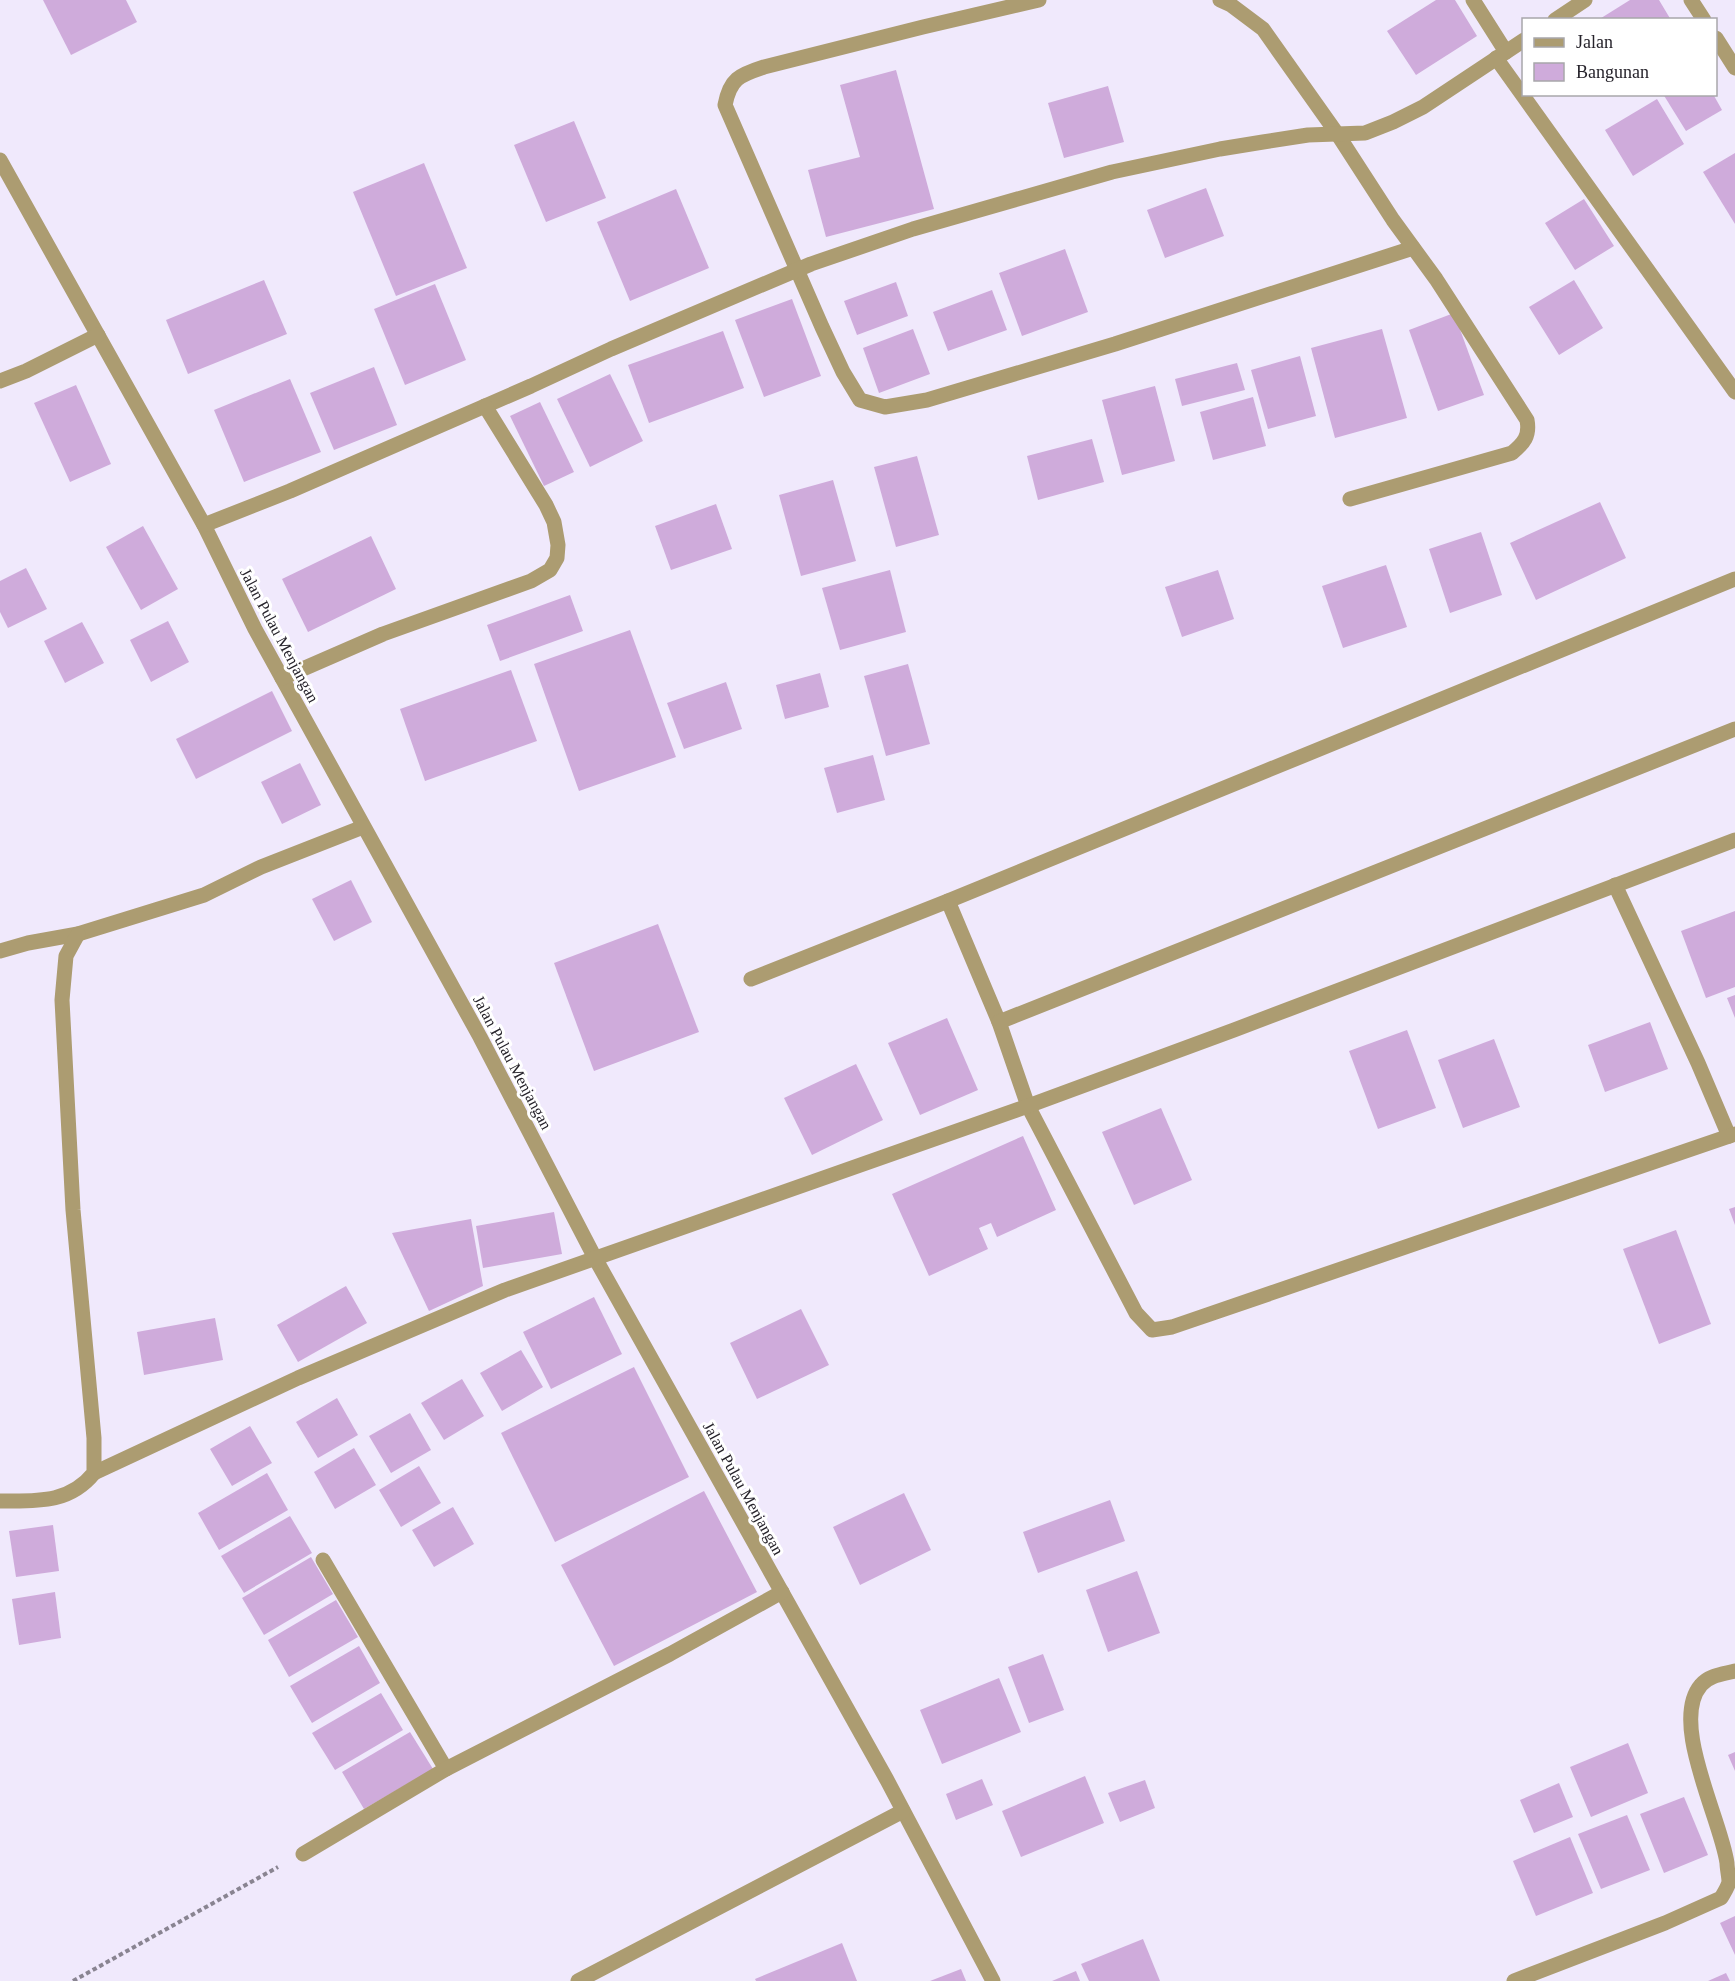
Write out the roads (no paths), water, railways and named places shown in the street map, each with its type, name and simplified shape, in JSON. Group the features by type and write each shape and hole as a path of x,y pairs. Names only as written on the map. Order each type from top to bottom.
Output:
{"street":[{"path":"1039,0 764,67 742,75 729,88 725,105 843,372 860,400 885,407 927,400 1115,344 1413,248"},
{"path":"1220,0 1232,5 1263,29 1436,279 1522,411 1529,429 1527,439 1512,453 1350,499"},
{"path":"1473,0 1501,55 1522,85"},
{"path":"1558,18 1586,0"},
{"path":"1691,0 1703,18"},
{"path":"1717,40 1735,68"},
{"path":"204,525 290,491 798,269 913,229 1112,172 1220,148 1308,135 1365,132 1393,122 1422,107 1522,41"},
{"path":"1529,96 1735,392"},
{"name":"Jalan Pulau Menjangan","path":"0,160 204,525 255,629 480,1037 595,1258 903,1811 993,1981"},
{"path":"0,381 26,371 98,335"},
{"path":"282,678 382,634 531,581 550,570 557,558 558,544 554,522 546,505 485,406"},
{"path":"751,979 948,902 1735,579"},
{"path":"999,1022 1735,729"},
{"path":"0,951 28,943 78,934 204,895 261,867 363,827"},
{"path":"0,1501 48,1500 68,1495 84,1485 94,1473 221,1413 505,1290 1028,1106 1735,840"},
{"path":"948,902 999,1022 1028,1106 1136,1313 1152,1329 1172,1327 1732,1135 1615,885"},
{"path":"78,934 66,956 62,1000 68,1139 94,1438 94,1473"},
{"path":"324,1560 446,1769"},
{"path":"303,1854 446,1769 670,1654 782,1592"},
{"path":"1514,1981 1655,1927 1721,1898 1729,1882 1725,1849 1702,1782 1691,1737 1691,1707 1701,1684 1714,1676 1735,1671"},
{"path":"578,1981 903,1811"}]}
